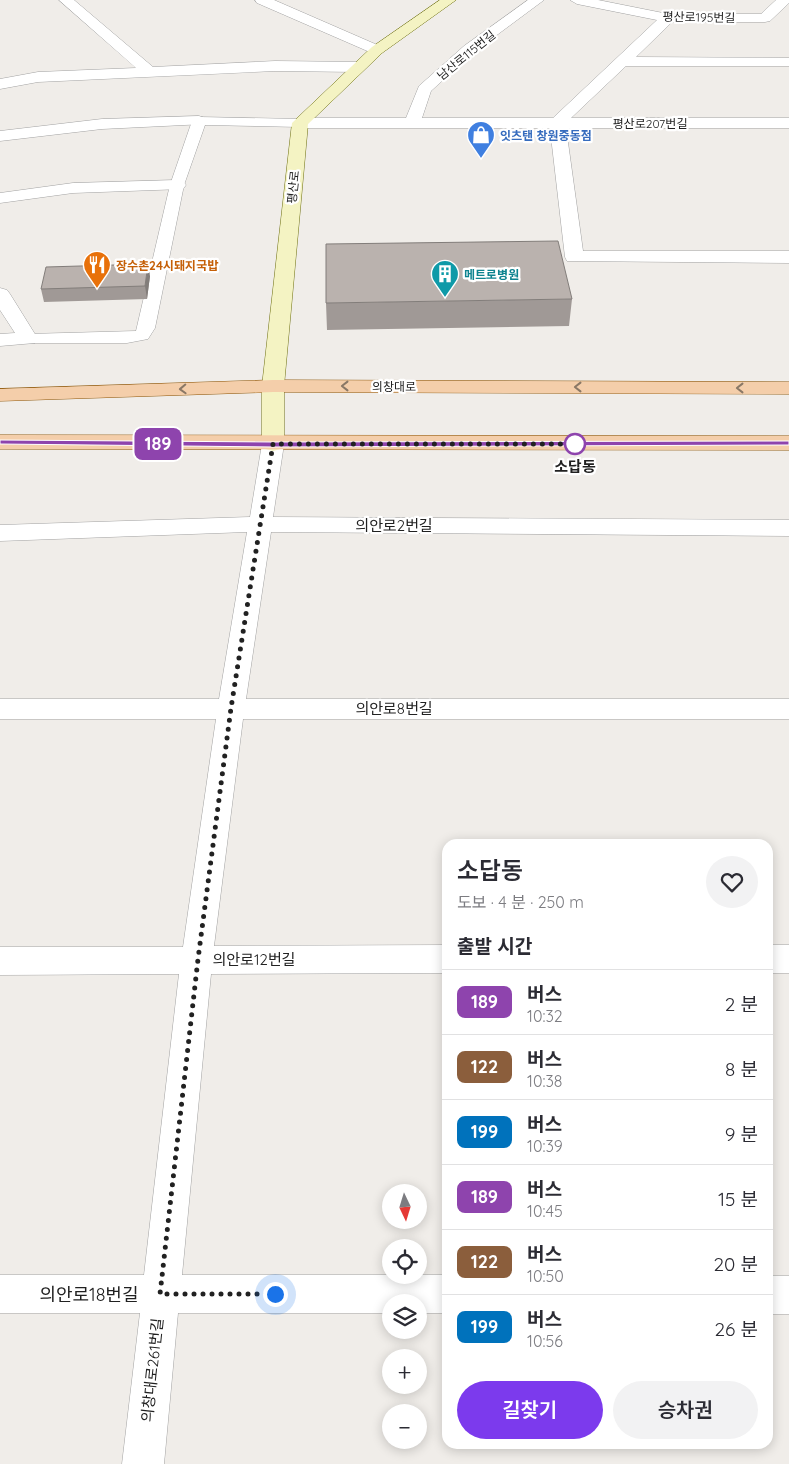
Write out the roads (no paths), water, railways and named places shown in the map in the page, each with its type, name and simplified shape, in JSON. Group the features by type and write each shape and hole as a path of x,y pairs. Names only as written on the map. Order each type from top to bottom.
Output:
{"main road":[{"path":"300,123 377,50 449,0"},
{"name":"평산로","path":"273,444 272,386 300,123"},
{"name":"의창대로","path":"0,395 272,386 789,388"},
{"path":"0,442 273,444 789,443"}],"street":[{"path":"66,0 150,72"},
{"path":"262,0 377,50"},
{"name":"남산로115번길","path":"412,123 424,89 469,49 537,0"},
{"name":"평산로195번길","path":"578,0 668,18 765,18 784,0"},
{"path":"668,18 557,123 574,257 789,257"},
{"path":"622,61 789,62"},
{"path":"0,84 38,77 275,66 359,67"},
{"path":"0,136 102,124 198,120"},
{"name":"평산로207번길","path":"300,123 789,122"},
{"path":"0,198 73,188 177,185"},
{"path":"0,294 28,339 0,340"},
{"name":"의창대로261번길","path":"143,1464 160,1294 198,959 231,708 273,444"},
{"name":"의안로2번길","path":"0,533 261,524 789,528"},
{"name":"의안로8번길","path":"0,709 789,709"},
{"name":"의안로12번길","path":"0,961 442,959"},
{"path":"773,959 789,959"},
{"name":"의안로18번길","path":"0,1294 442,1294"},
{"path":"773,1295 789,1295"}],"lane":[{"path":"28,339 127,338 142,335 146,328 177,185 198,120 300,123"}],"place":[{"name":"잇츠탠 창원중동점","path":"481,159"},
{"name":"장수촌24시돼지국밥","path":"97,289"},
{"name":"메트로병원","path":"445,298"},
{"name":"소답동","path":"575,444"}]}
